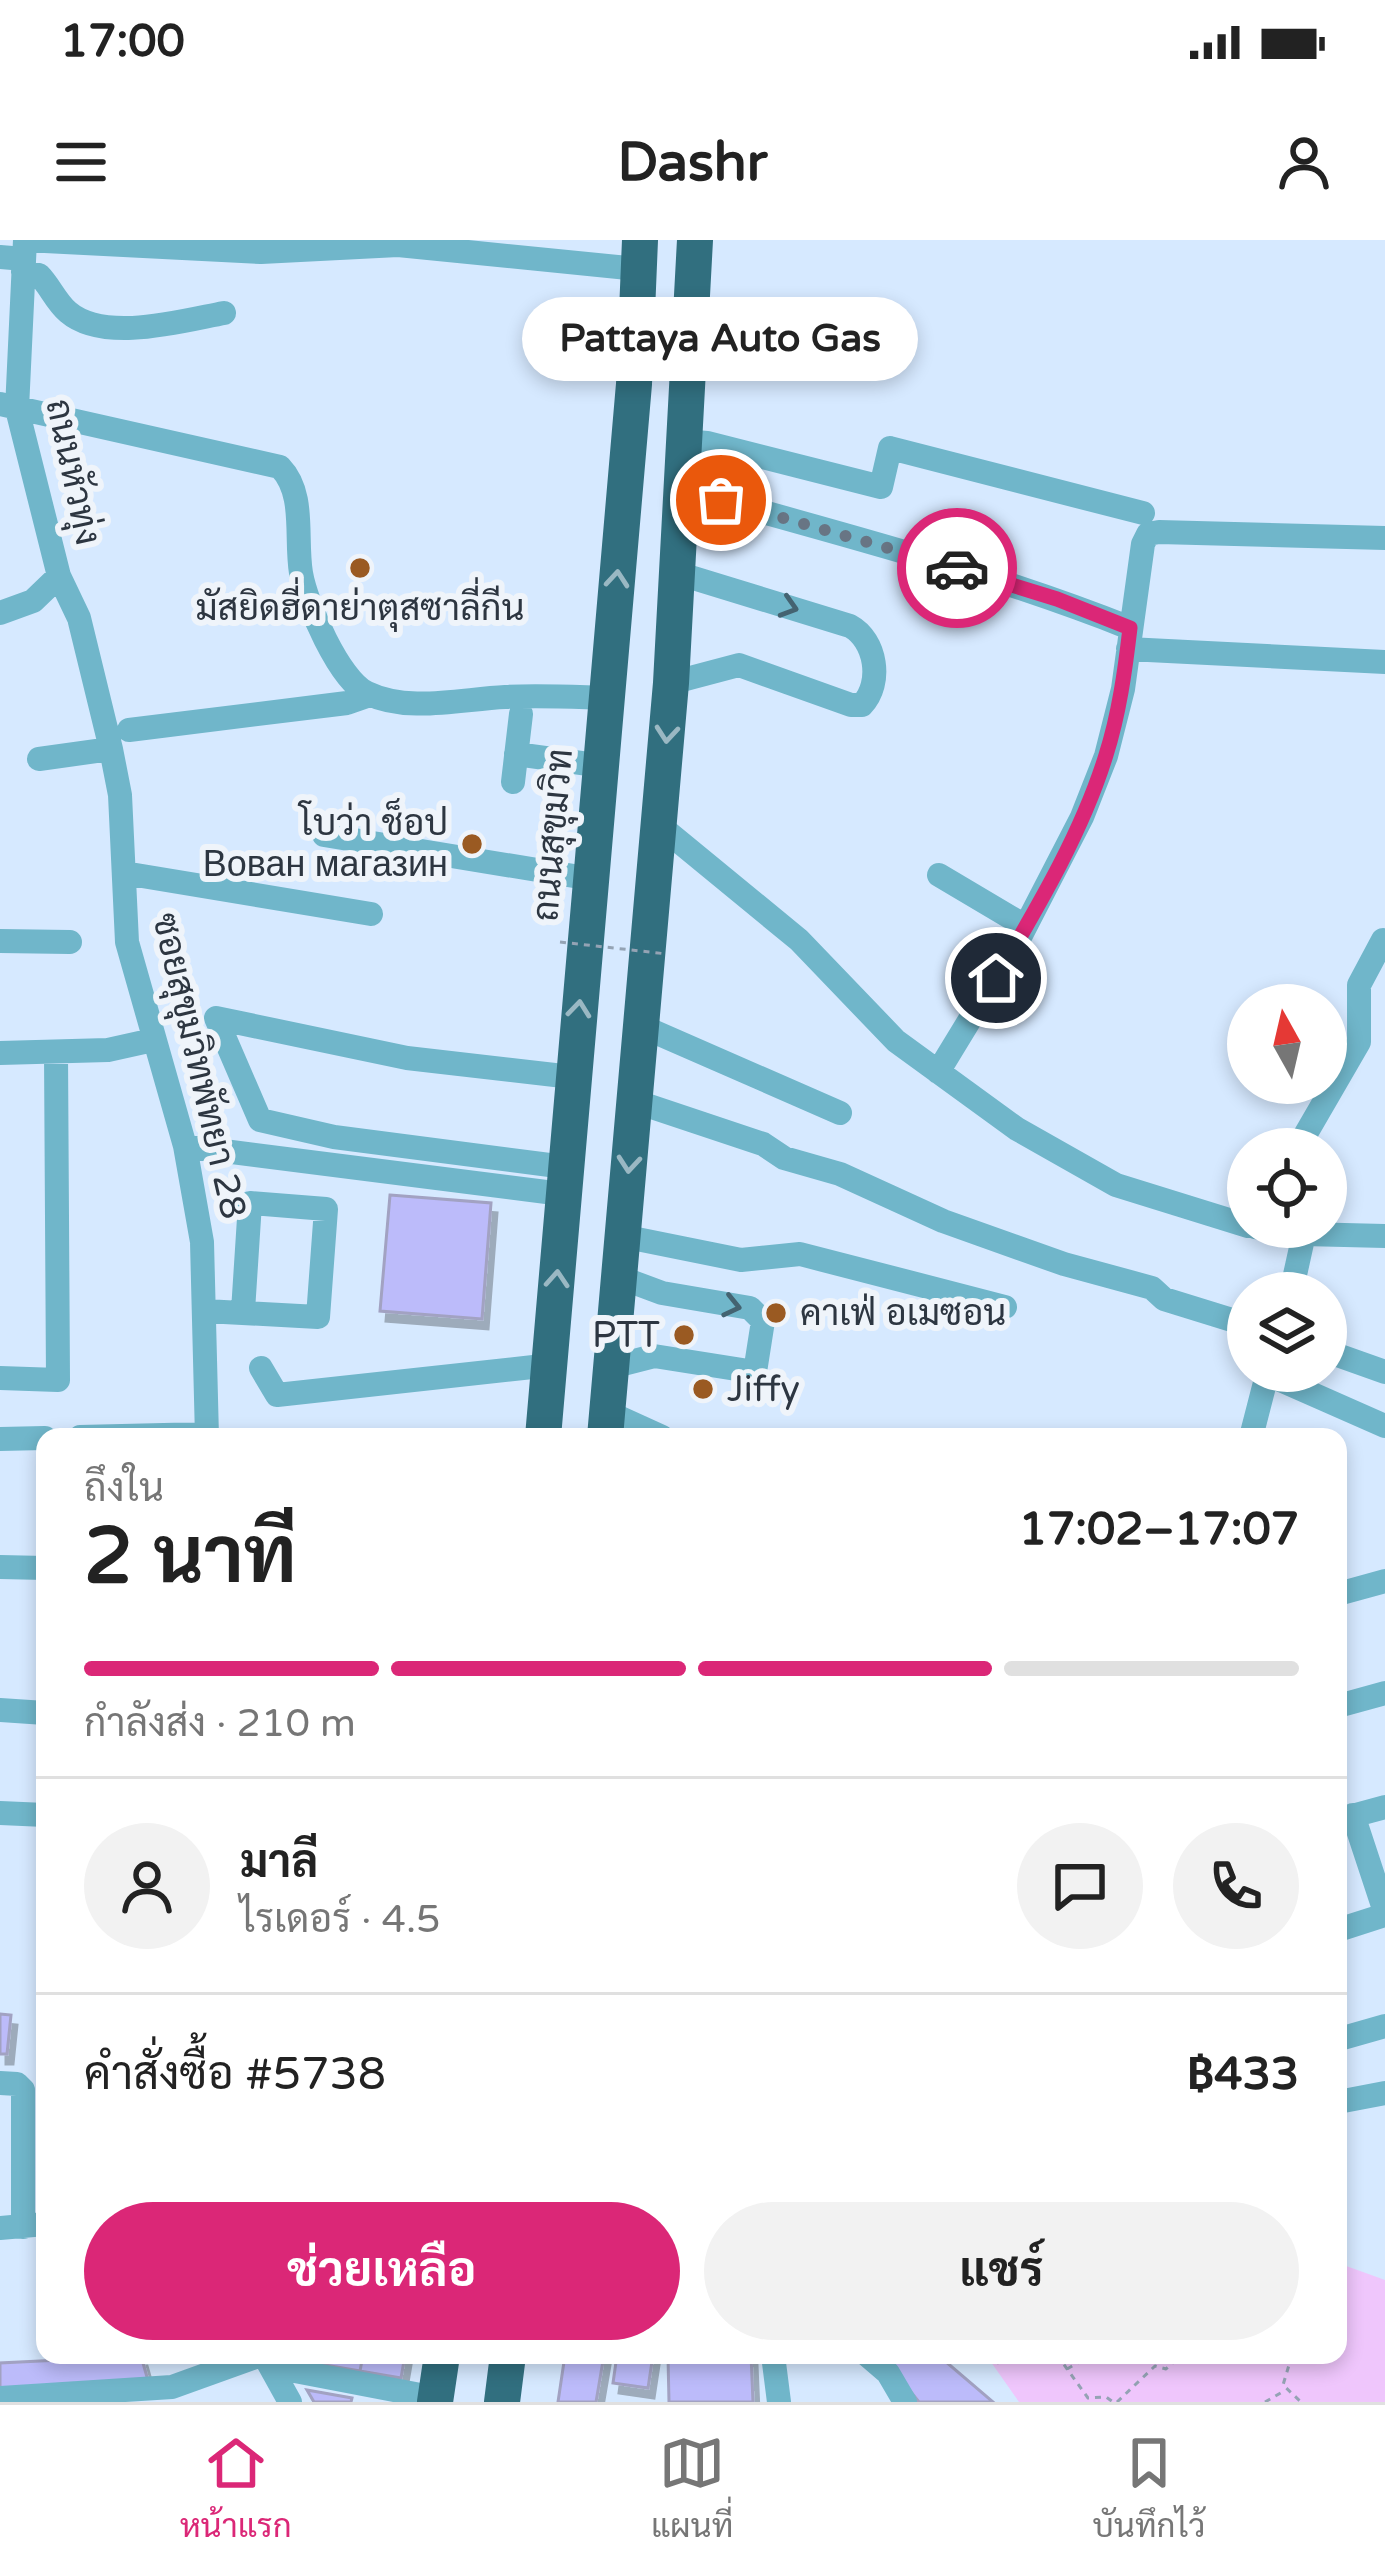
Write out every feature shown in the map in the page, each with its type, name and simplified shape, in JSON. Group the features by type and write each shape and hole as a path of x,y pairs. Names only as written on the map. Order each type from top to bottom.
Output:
{"highway":[{"path":"606,1424 671,682 695,240"},
{"name":"ถนนสุขุมวิท","path":"545,1428 634,384 639,254"},
{"path":"436,2400 441,2364"},
{"path":"502,2402 507,2364"}],"street":[{"path":"19,254 154,243 261,252 398,245 639,254"},
{"path":"19,254 66,311 99,327 167,324 224,314"},
{"name":"ถนนหัวทุ่ง","path":"19,254 9,406 58,576"},
{"path":"9,406 280,466 294,481 301,574 310,606 346,674 370,695 400,704 507,696 607,698"},
{"path":"684,441 881,487 890,448 1143,513"},
{"path":"681,489 1057,599 1129,638 1385,662"},
{"path":"938,1072 1025,926 1082,817 1106,756 1123,689 1148,535 1385,538"},
{"path":"671,682 740,665 862,705 869,698 873,655 870,642 850,626 677,573"},
{"path":"0,613 33,601 58,576"},
{"name":"ซอยสุขุมวิทพัทยา 28","path":"58,576 79,618 111,749 120,795 128,942 185,1145 202,1242 206,1428"},
{"path":"129,730 346,703 370,695"},
{"path":"513,782 520,714"},
{"path":"39,759 111,749"},
{"path":"516,754 603,766"},
{"path":"659,825 799,940 896,1041 1017,1129 1116,1185 1227,1219"},
{"path":"324,835 592,879"},
{"path":"124,873 371,914"},
{"path":"939,875 1025,926"},
{"path":"1309,1128 1359,1042 1359,985 1383,940"},
{"path":"0,941 70,941"},
{"path":"564,1181 260,1120 216,1018 406,1058 572,1077"},
{"path":"641,1026 840,1112"},
{"path":"0,1052 108,1049 153,1040"},
{"path":"0,1378 58,1380 56,1053"},
{"path":"634,1101 763,1144 784,1158 841,1174 943,1221 1064,1264 1152,1288 1164,1299 1227,1318"},
{"path":"185,1145 564,1181"},
{"path":"205,1311 318,1317 326,1209 250,1202 243,1311"},
{"path":"1347,1235 1385,1236"},
{"path":"622,1236 741,1260 800,1254 1005,1307"},
{"path":"611,1367 654,1356 755,1372 763,1321 750,1308 662,1293 619,1277"},
{"path":"1347,1358 1385,1372"},
{"path":"261,1368 277,1396 551,1365"},
{"path":"1253,1428 1263,1392"},
{"path":"1311,1392 1385,1426"},
{"path":"0,1439 36,1438"},
{"path":"0,1567 36,1568"},
{"path":"1347,1591 1385,1580"},
{"path":"1347,1704 1385,1693"},
{"path":"0,1710 36,1712"},
{"path":"1347,1817 1385,1807"},
{"path":"0,1813 36,1815"},
{"path":"1347,1823 1385,1914 1347,1927"},
{"path":"1347,2037 1385,2026"},
{"path":"0,2083 17,2084 23,2090 11,2159 23,2226"},
{"path":"1347,2100 1385,2092"},
{"path":"0,2398 172,2386 237,2364"},
{"path":"268,2364 290,2402"},
{"path":"280,2364 295,2372 436,2400"},
{"path":"774,2364 779,2402"},
{"path":"878,2364 905,2402"}],"path":[{"path":"560,942 667,954"},
{"path":"1063,2364 1088,2398 1106,2397 1115,2402 1155,2366 1166,2369 1171,2364"},
{"path":"1067,2369 1075,2364"},
{"path":"1289,2364 1283,2385 1301,2402"},
{"path":"1265,2402 1287,2390"}],"shaded area":[{"path":"1347,2266 1385,2280 1385,2402 1019,2402 992,2364 1347,2364"}],"building":[{"path":"390,1195 491,1203 482,1319 380,1311"},
{"path":"0,2014 11,2015 7,2054 0,2054"},
{"path":"0,2363 143,2364 149,2384 0,2391"},
{"path":"319,2364 361,2364 360,2371"},
{"path":"361,2364 403,2364 401,2378 360,2371"},
{"path":"564,2364 602,2364 596,2402 558,2402"},
{"path":"616,2364 652,2364 648,2388 613,2383"},
{"path":"668,2364 751,2364 753,2402 669,2402"},
{"path":"888,2364 949,2364 993,2402 919,2402"},
{"path":"307,2390 352,2398 351,2402 314,2402"}],"way so far":[{"path":"721,500 957,568"}],"place":[{"name":"Pattaya Auto Gas","path":"721,500"},
{"name":"มัสยิดฮี่ดาย่าตุสซาลี่กีน","path":"360,568"},
{"name":"โบว่า ช็อป Вован магазин","path":"472,844"},
{"name":"คาเฟ่ อเมซอน","path":"776,1313"},
{"name":"PTT","path":"684,1335"},
{"name":"Jiffy","path":"703,1389"}],"route":[{"path":"957,568 1130,628 1123,689 1106,756 1082,817 996,978"}]}
